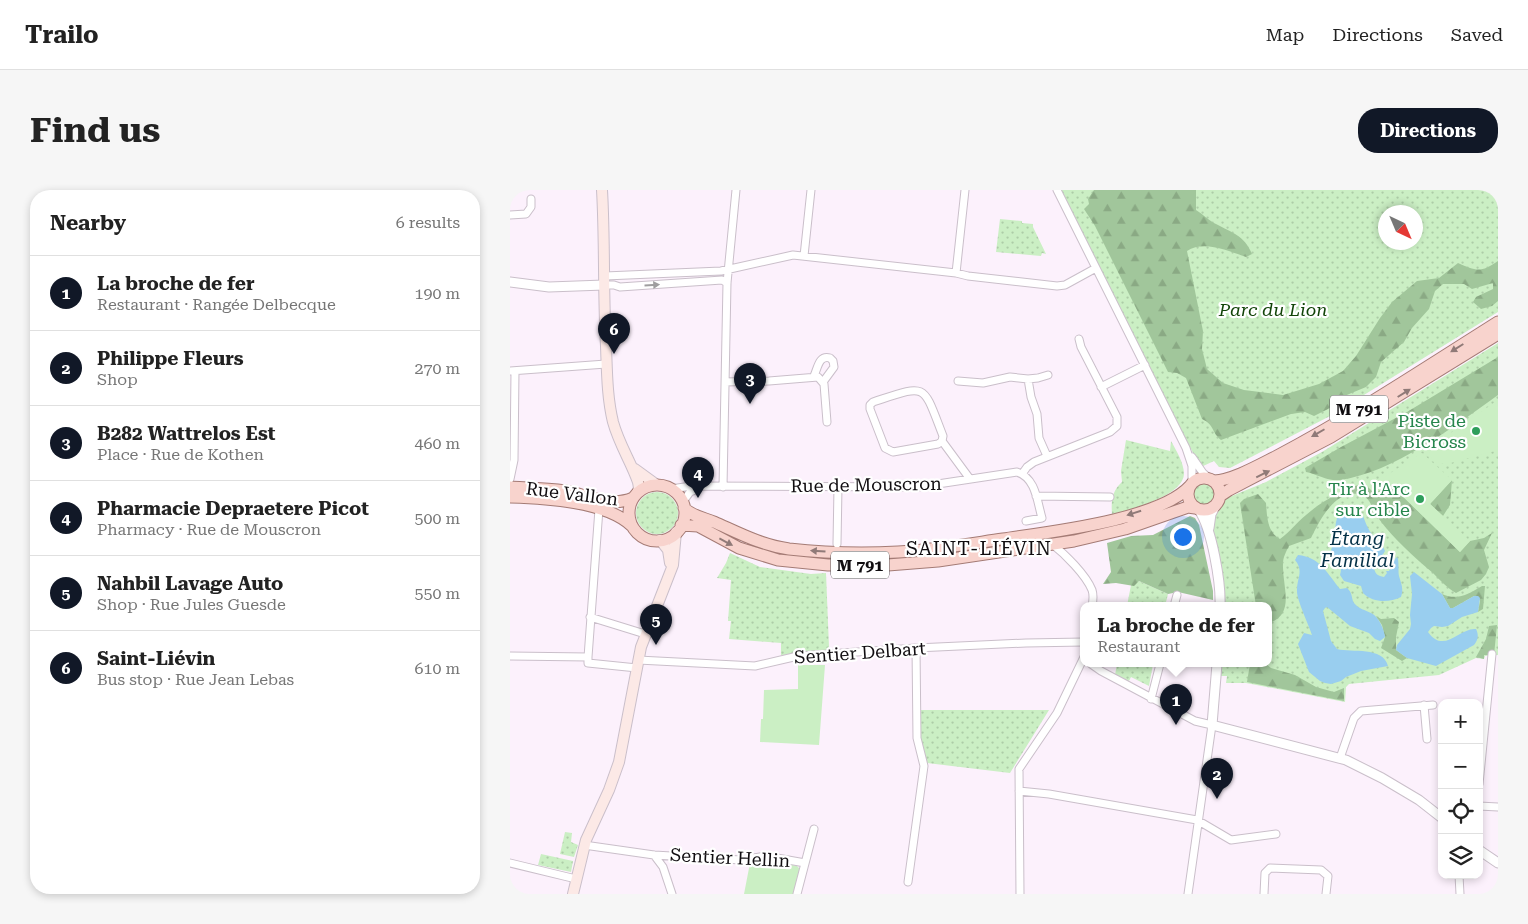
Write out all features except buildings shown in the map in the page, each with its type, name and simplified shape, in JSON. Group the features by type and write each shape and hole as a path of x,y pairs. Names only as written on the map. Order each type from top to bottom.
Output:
{"main road":[{"path":"596,190 603,231"},
{"path":"602,190 608,394 616,429 639,484 629,512 633,527 644,538 660,540 668,538 679,528"},
{"name":"M 791","path":"1212,480 1247,470 1315,435 1498,322"},
{"name":"M 791","path":"1218,501 1229,490 1331,437 1498,334"},
{"path":"573,894 584,845 611,785 619,762 645,634 675,555 679,528 684,515 683,505 677,494 670,489 657,485 631,465"},
{"path":"1200,478 1212,480 1219,489 1218,501 1208,510 1197,509 1188,498 1191,484 1200,478"},
{"name":"M 791","path":"683,505 693,515 775,547 836,552 895,552 936,549 1076,528 1107,521 1153,507 1179,495 1191,484"},
{"path":"635,496 645,488 657,485"},
{"name":"Rue Vallon","path":"510,486 566,492 613,503 622,502 635,496"},
{"name":"Rue Vallon","path":"510,497 562,501 598,509 623,518 633,527"},
{"name":"M 791","path":"679,528 698,526 734,546 764,557 785,561 821,564 913,564 1074,541 1125,529 1188,507 1197,509"},
{"path":"660,540 665,544 670,556 668,576"}],"street":[{"path":"723,487 727,283 736,190"},
{"path":"804,256 811,190"},
{"path":"956,273 965,190"},
{"path":"1057,190 1186,448 1200,470 1212,480"},
{"path":"510,216 524,215 529,212 531,200"},
{"path":"510,282 549,286 673,273 728,270 789,256 804,256 956,273 1057,286 1065,285 1096,268"},
{"path":"672,284 673,273"},
{"path":"604,280 620,287 722,280 727,283"},
{"path":"1026,521 1042,518 1032,483 1022,474 1030,465 1047,456 1110,432 1118,423 1117,417 1081,347 1079,339"},
{"path":"814,376 821,359 830,358 833,361 834,367 823,382"},
{"path":"510,479 514,460 513,371 606,364"},
{"path":"1102,387 1145,365"},
{"path":"958,381 983,383 1010,377 1028,379 1048,375"},
{"path":"725,382 769,381 814,376 820,378 823,382 827,422"},
{"path":"1028,379 1031,397 1037,414 1039,438 1047,456"},
{"path":"942,441 938,444 893,452 889,451 885,448 870,405 873,402 912,390 923,392 931,405 943,436 942,441 970,479"},
{"path":"1186,448 1192,466 1191,484"},
{"name":"Rue de Mouscron","path":"670,489 691,486 703,488 918,487 1007,473 1022,474"},
{"path":"836,544 838,487"},
{"path":"683,505 690,492 703,488"},
{"path":"1036,496 1110,497"},
{"path":"1210,541 1210,517 1218,501"},
{"path":"510,656 588,657 598,509"},
{"path":"1197,509 1205,521 1210,541 1220,589 1220,602"},
{"path":"1070,562 1069,550 1074,541"},
{"path":"1052,544 1070,562 1091,589 1092,602"},
{"path":"1175,602 1177,595"},
{"path":"590,617 645,634"},
{"name":"Sentier Delbart","path":"588,657 588,663 756,666 791,657 916,648 1080,642"},
{"path":"908,882 924,766 917,738 916,648"},
{"path":"1483,744 1492,654"},
{"path":"1020,894 1020,766 1057,713 1080,665"},
{"path":"1095,667 1200,723 1340,758 1382,778 1419,800 1438,815"},
{"path":"1152,699 1159,667"},
{"path":"1188,894 1212,725 1217,667"},
{"path":"1340,758 1354,718 1362,711 1433,704"},
{"path":"1424,705 1427,739"},
{"path":"1019,791 1048,794 1197,820 1231,840 1276,834"},
{"path":"1483,806 1498,807"},
{"name":"Sentier Hellin","path":"796,894 814,829"},
{"name":"Sentier Hellin","path":"584,845 654,855 740,860 766,856 805,863"},
{"path":"1483,853 1498,863"},
{"name":"Sentier Hellin","path":"654,855 663,867 672,894"},
{"path":"510,863 576,879"},
{"path":"1264,894 1265,873 1270,868 1321,870 1328,876 1326,894"},
{"path":"1459,879 1460,894"}],"green space":[{"name":"Parc du Lion","path":"1061,190 1498,190 1498,312 1330,416 1230,468 1219,467 1214,461 1201,467"},
{"path":"1094,190 1196,190 1196,210 1213,223 1237,235 1249,248 1252,254 1246,257 1208,246 1201,246 1187,251 1203,331 1202,349 1207,369 1223,383 1244,390 1283,395 1319,384 1343,371 1356,356 1392,302 1417,281 1439,278 1458,263 1478,270 1487,268 1498,261 1498,301 1492,306 1481,309 1473,302 1476,297 1493,289 1493,283 1472,289 1464,284 1443,284 1435,291 1429,309 1412,328 1404,342 1381,362 1376,377 1366,387 1342,397 1328,409 1314,416 1305,412 1291,414 1221,440 1211,426 1202,419 1186,378 1177,373 1168,372 1095,226 1084,209 1089,204 1088,199"},
{"path":"1000,219 1033,224 1046,254 1042,253 1041,256 996,252"},
{"path":"1498,343 1498,655 1485,656 1484,659 1476,658 1439,675 1349,684 1346,687 1345,702 1246,683 1226,683 1227,676 1220,676 1221,667 1272,667 1272,602 1222,602 1212,523 1215,512 1227,498 1266,482 1322,452"},
{"path":"1498,357 1498,395 1443,434 1402,458 1360,476 1336,480 1306,472 1305,468 1407,412"},
{"name":"Piste de Bicross","path":"1498,400 1498,450 1447,464 1437,462 1431,458 1429,448"},
{"path":"1126,440 1170,451 1171,441 1181,461 1184,474 1181,482 1175,489 1166,495 1154,501 1112,514 1113,496 1122,482 1121,471"},
{"name":"Tir à l'Arc sur cible","path":"1422,453 1452,480 1430,504 1470,541 1460,552 1389,483 1375,494 1368,487"},
{"path":"1452,480 1450,505 1443,516 1430,504"},
{"path":"1204,482 1213,485 1216,494 1213,503 1204,506 1195,503 1192,494 1195,485"},
{"path":"1364,483 1368,487 1389,483 1460,552 1470,541 1484,538 1492,533 1484,550 1489,567 1486,574 1481,580 1456,593 1398,541 1379,519 1366,497 1358,494 1349,494 1342,497 1329,508 1323,515 1311,538 1289,546 1283,561 1285,606 1277,619 1272,622 1272,602 1255,602 1240,503 1244,499 1258,494 1266,503 1270,528 1280,539 1302,518 1326,500"},
{"path":"661,492 669,495 675,501 678,513 675,525 669,531 653,534 645,531 639,525 636,509 639,501 645,495"},
{"path":"1190,516 1195,518 1199,525 1213,591 1213,600 1178,592 1168,594 1139,581 1134,586 1116,583 1103,584 1111,572 1107,543 1131,536 1153,535"},
{"path":"730,553 760,567 811,574 826,573 829,647 825,653 781,655 781,643 729,639 731,621 728,621 731,580 717,578"},
{"path":"1139,581 1168,594 1166,602 1128,602 1131,585"},
{"path":"1485,586 1483,609 1478,612 1480,601 1478,596 1474,596 1450,608 1442,594 1458,597"},
{"path":"1376,616 1381,619 1394,618 1399,622 1396,650 1407,658 1402,661 1381,648 1385,637 1382,625"},
{"path":"1497,625 1494,655 1484,655 1484,659 1476,657 1486,639 1489,626"},
{"path":"798,665 825,665 819,745 760,742 764,690 798,689"},
{"path":"1116,667 1152,667 1149,686 1131,677 1129,681 1115,675"},
{"path":"1250,667 1270,667 1295,675 1316,687 1334,692 1344,688 1344,701 1247,682"},
{"path":"920,710 1049,710 1010,773 927,763 921,744"},
{"path":"565,832 572,833 571,842 578,845 574,857 560,854"},
{"path":"541,854 573,861 571,872 538,865"},
{"path":"767,860 797,866 800,869 793,894 744,894 750,863"}],"water":[{"name":"Étang Familial","path":"1356,507 1362,514 1370,531 1385,551 1374,568 1376,573 1384,577 1395,559 1397,557 1398,559 1402,589 1401,597 1386,601 1371,599 1363,593 1361,586 1344,581 1340,575 1341,567 1331,550 1334,542 1336,522 1341,513"},
{"name":"Étang Familial","path":"1298,555 1306,556 1318,562 1340,589 1347,588 1356,605 1374,615 1382,627 1385,637 1380,641 1369,633 1350,626 1327,607 1323,611 1331,641 1337,649 1380,655 1388,666 1361,671 1331,684 1320,681 1309,672 1298,644 1304,633 1312,635 1297,594 1300,571 1295,560"},
{"name":"Étang Familial","path":"1414,572 1442,594 1450,608 1474,596 1480,598 1478,612 1462,617 1448,626 1434,626 1428,632 1440,641 1446,641 1470,629 1476,629 1478,633 1474,645 1436,666 1407,658 1396,650 1397,645 1410,629 1412,594 1410,576"}],"place":[{"name":"Saint-Liévin","path":"614,354"},
{"name":"B282 Wattrelos Est","path":"750,404"},
{"name":"Piste de Bicross","path":"1476,431"},
{"name":"Pharmacie Depraetere Picot","path":"698,498"},
{"name":"Tir à l'Arc sur cible","path":"1420,499"},
{"name":"Nahbil Lavage Auto","path":"656,645"},
{"name":"La broche de fer","path":"1176,725"},
{"name":"Philippe Fleurs","path":"1217,799"}],"district":[{"name":"SAINT-LIÉVIN","path":"979,548"}]}
